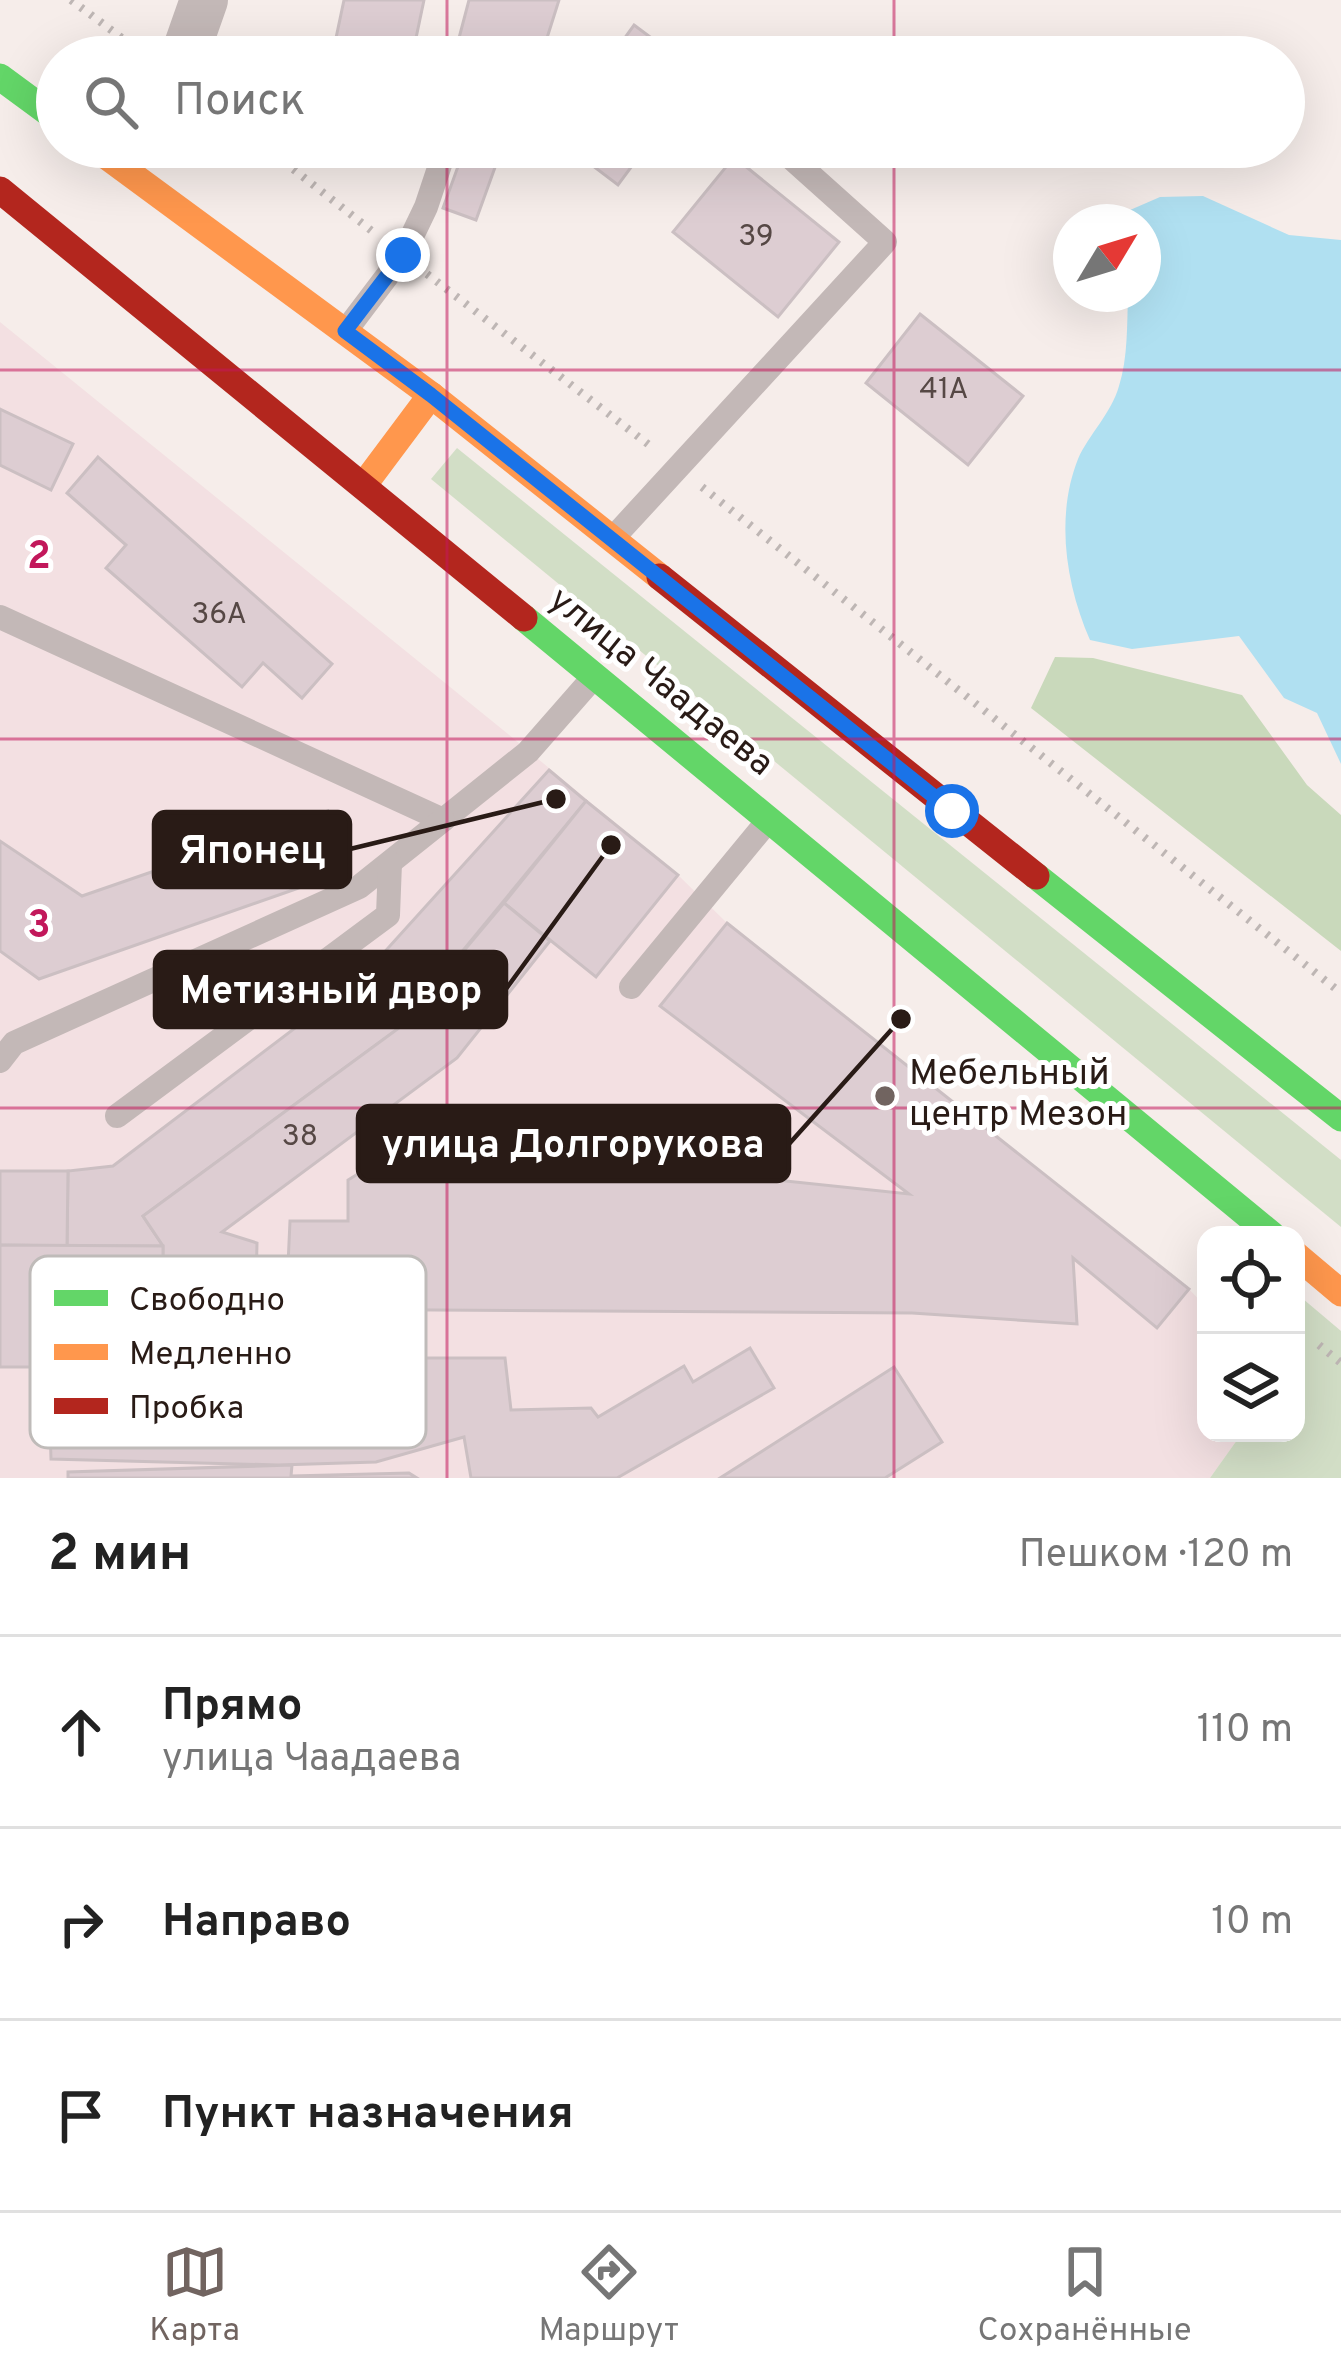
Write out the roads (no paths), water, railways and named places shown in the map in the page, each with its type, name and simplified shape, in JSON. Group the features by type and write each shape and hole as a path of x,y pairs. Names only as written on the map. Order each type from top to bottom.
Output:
{"main road":[{"path":"0,77 36,104"},
{"path":"133,168 431,395 1341,1118"},
{"name":"улица Чаадаева","path":"0,190 1261,1226"},
{"path":"363,486 431,395"},
{"path":"1305,1263 1341,1293"}],"street":[{"path":"191,36 204,0"}],"lane":[{"path":"345,331 403,255 439,168"},
{"path":"612,539 885,242 802,168"},
{"path":"0,617 443,820"},
{"path":"0,1061 14,1043 359,887 528,752 594,677"},
{"path":"631,987 769,819"},
{"path":"117,1115 388,914 389,863"}],"water":[{"path":"1203,196 1289,235 1341,240 1341,764 1317,713 1284,698 1239,636 1132,649 1090,640 1075,597 1065,527 1071,481 1078,459 1119,386 1127,312 1161,312 1161,204 1144,204 1160,197"}],"place":[{"name":"Японец","path":"556,799"},
{"name":"Метизный двор","path":"611,845"},
{"name":"улица Долгорукова","path":"901,1019"},
{"name":"Мебельный центр Мезон","path":"885,1096"}]}
